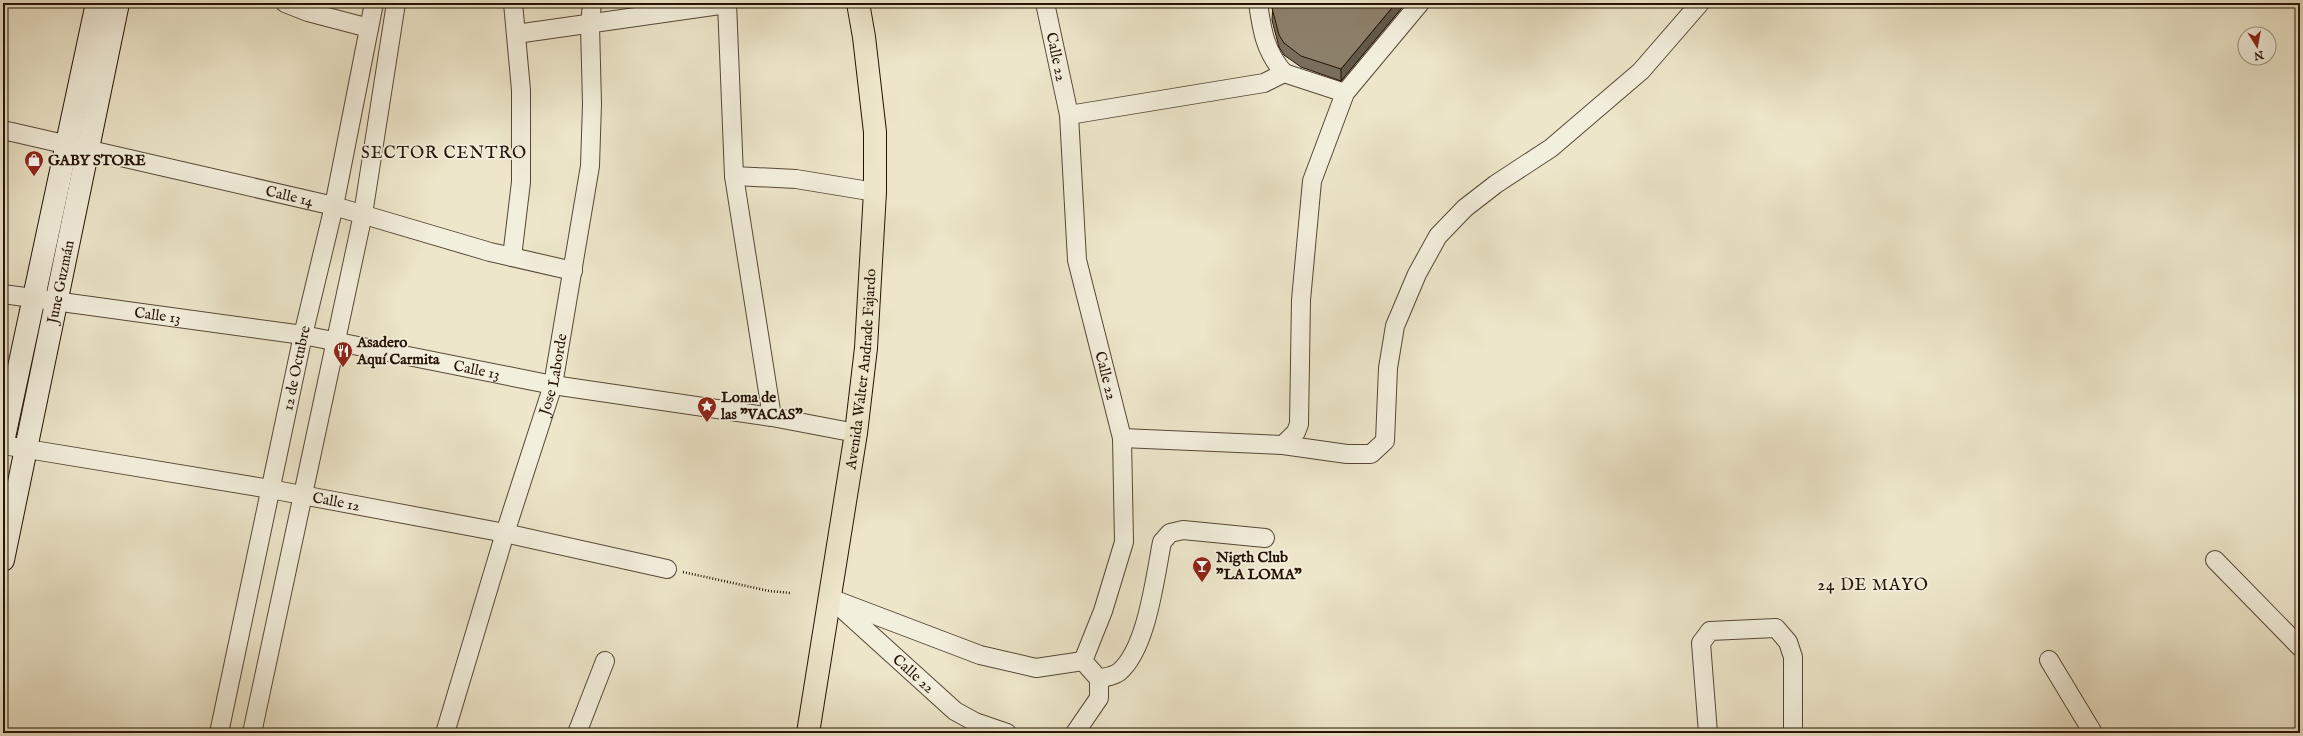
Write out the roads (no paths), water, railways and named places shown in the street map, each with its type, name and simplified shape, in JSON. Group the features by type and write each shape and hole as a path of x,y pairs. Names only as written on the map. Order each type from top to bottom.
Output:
{"main road":[{"name":"Avenida Walter Andrade Fajardo","path":"808,733 856,433 866,348 875,192 875,132 858,3"}],"street":[{"name":"June Guzmán","path":"3,443 97,3"},
{"name":"June Guzmán","path":"3,560 90,148 118,3"},
{"path":"285,3 308,12 369,28"},
{"name":"12 de Octubre","path":"220,733 303,336 334,206 374,3"},
{"path":"252,733 363,214 396,3"},
{"path":"512,257 521,182 521,90 513,3"},
{"name":"Jose Laborde","path":"445,733 505,533 553,385 590,166 592,104 590,25 592,3"},
{"name":"Calle 22","path":"1045,3 1069,115 1078,260 1122,438 1124,542 1103,611 1083,660"},
{"path":"1258,3 1260,21 1270,57 1284,73 1317,82 1344,93"},
{"path":"1283,446 1296,432 1299,424 1301,300 1312,181 1344,93 1420,3"},
{"path":"1122,438 1283,446 1347,454 1371,454 1385,441 1388,368 1396,326 1417,274 1438,236 1465,208 1496,184 1551,148 1641,72 1700,3"},
{"path":"516,34 590,25 727,4 734,176 772,417"},
{"path":"1069,115 1264,83 1284,73"},
{"name":"Calle 14","path":"3,130 90,148 334,206 512,257 573,271"},
{"path":"734,176 796,179 875,192"},
{"name":"Calle 13","path":"3,294 57,303 303,336 553,385 772,417 856,433"},
{"name":"Calle 12","path":"3,443 26,449 270,489 505,533 667,569"},
{"path":"1098,679 1118,672 1131,658 1145,626 1162,542 1170,533 1183,530 1265,538"},
{"path":"2214,560 2300,647"},
{"path":"830,598 980,655 1036,668 1083,660 1098,679 1099,698 1075,733"},
{"name":"Calle 22","path":"830,598 955,711 974,722 1007,733"},
{"path":"1708,733 1701,643 1710,631 1776,628 1788,642 1793,657 1793,733"},
{"path":"2049,660 2093,733"},
{"path":"577,733 605,662"}],"place":[{"name":"GABY STORE","path":"34,177"},
{"name":"Asadero Aquí Carmita","path":"343,368"},
{"name":"Loma de las \"VACAS\"","path":"707,423"},
{"name":"Nigth Club \"LA LOMA\"","path":"1202,583"}],"district":[{"name":"SECTOR CENTRO","path":"444,152"},
{"name":"24 DE MAYO","path":"1873,584"}]}
